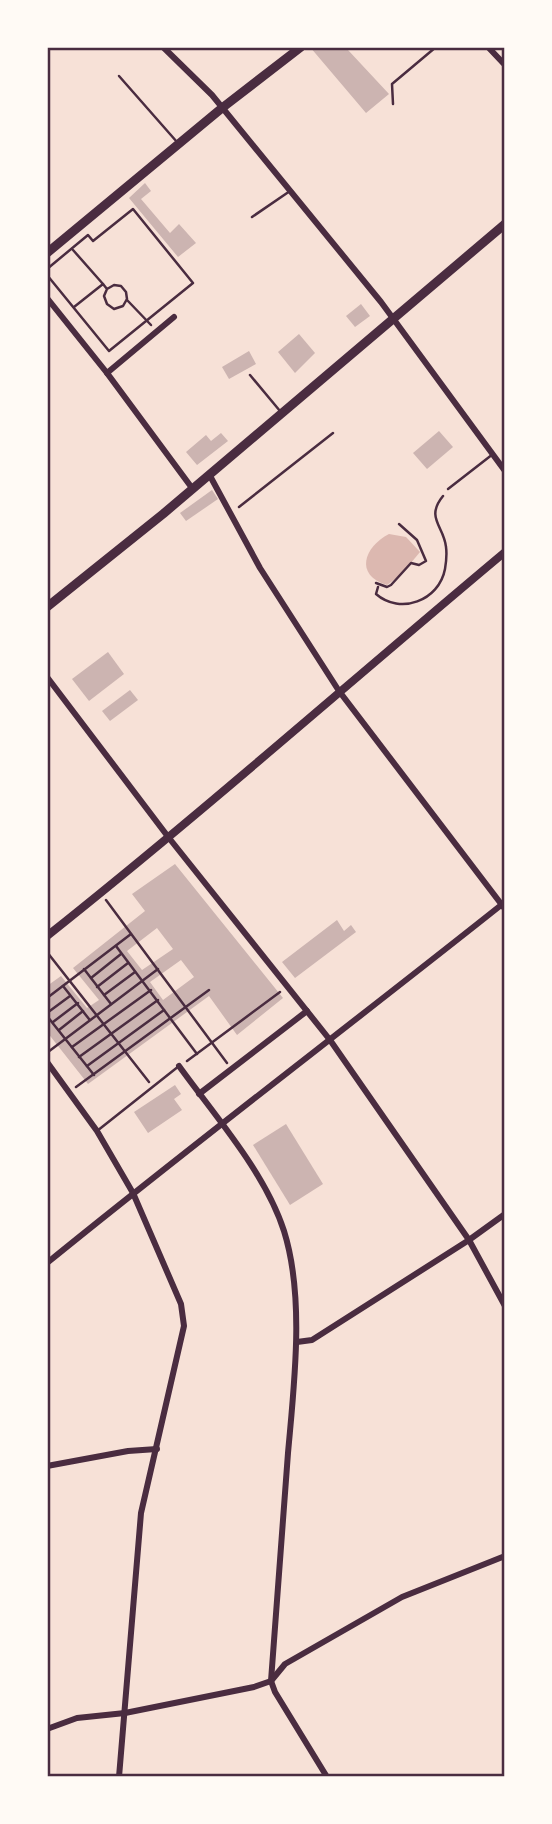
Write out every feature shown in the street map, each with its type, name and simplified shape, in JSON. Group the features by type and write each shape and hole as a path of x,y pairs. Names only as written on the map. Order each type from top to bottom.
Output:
{"main road":[{"path":"47,253 222,108 301,47"},
{"path":"47,607 163,514 505,225"}],"street":[{"path":"163,47 222,108 290,191 394,320 505,471"},
{"path":"488,47 505,65"},
{"path":"47,298 107,373 192,488"},
{"path":"107,373 174,317"},
{"path":"47,1263 221,1123 504,905 339,691 260,568 209,474"},
{"path":"47,936 169,838 505,552"},
{"path":"47,677 169,838 330,1040 469,1240 505,1306"},
{"path":"199,1094 307,1011"},
{"path":"47,1062 97,1131 133,1193 181,1304 184,1326 141,1513 119,1777"},
{"path":"179,1066 221,1123 268,1195 284,1231 290,1259 297,1342 271,1681 327,1777"},
{"path":"297,1342 312,1340 505,1214"},
{"path":"47,1466 128,1451 157,1449"},
{"path":"47,1729 78,1718 125,1713 254,1687 271,1681 285,1664 402,1597 505,1556"}],"lane":[{"path":"393,104 392,84 436,47"},
{"path":"119,76 179,145"},
{"path":"252,217 290,191"},
{"path":"250,376 282,413"},
{"path":"448,489 493,454"},
{"path":"97,1131 179,1066"}],"path":[{"path":"47,269 89,235 93,241 133,209 193,283 110,351 47,275"},
{"path":"72,249 107,289"},
{"path":"74,307 103,284"},
{"path":"127,300 123,306 114,309 107,304 104,296 107,289 114,285 121,286 126,292 127,300 156,331"},
{"path":"230,513 333,433"},
{"path":"399,524 417,540 426,561 419,565 411,563 387,587 377,585 376,594 387,603 406,606 415,603 439,585 444,570 446,546 435,520 436,504 448,489"},
{"path":"100,893 231,1068"},
{"path":"47,998 131,934"},
{"path":"116,946 197,1054"},
{"path":"47,952 152,1086"},
{"path":"91,978 122,954"},
{"path":"97,987 129,963"},
{"path":"84,969 111,1004"},
{"path":"47,1052 158,970"},
{"path":"104,995 136,971"},
{"path":"63,986 90,1020"},
{"path":"179,1066 214,1043 287,986"},
{"path":"72,1047 150,990"},
{"path":"68,1093 209,990"},
{"path":"71,995 47,1014 94,1075"},
{"path":"79,1056 158,999"},
{"path":"53,1023 78,1003"},
{"path":"87,1066 164,1010"},
{"path":"59,1030 83,1011"}],"shaded area":[{"path":"389,534 406,537 420,552 387,585 370,575 366,561 374,546"}],"building":[{"path":"310,47 351,47 348,50 389,94 366,113"},
{"path":"145,183 151,191 141,199 170,233 179,224 196,243 178,257 129,198"},
{"path":"361,304 370,316 355,327 346,316"},
{"path":"299,334 315,353 295,373 278,352"},
{"path":"249,351 256,364 229,379 222,367"},
{"path":"439,431 453,447 427,469 413,453"},
{"path":"221,433 228,441 197,465 186,452 206,435 211,441"},
{"path":"212,490 218,499 186,521 180,513"},
{"path":"108,652 124,674 89,701 72,679"},
{"path":"130,690 138,700 110,721 102,711"},
{"path":"175,864 283,998 237,1035 209,996 88,1084 47,1032 47,986 61,976 87,1008 99,1000 73,968 145,911 132,894","holes":["157,928 173,949 142,970 127,951","181,960 194,977 163,1000 150,982"]},
{"path":"337,920 344,931 351,925 356,932 295,978 282,962"},
{"path":"175,1085 181,1094 174,1099 182,1110 148,1133 134,1112"},
{"path":"286,1124 323,1184 290,1205 253,1145"}]}
